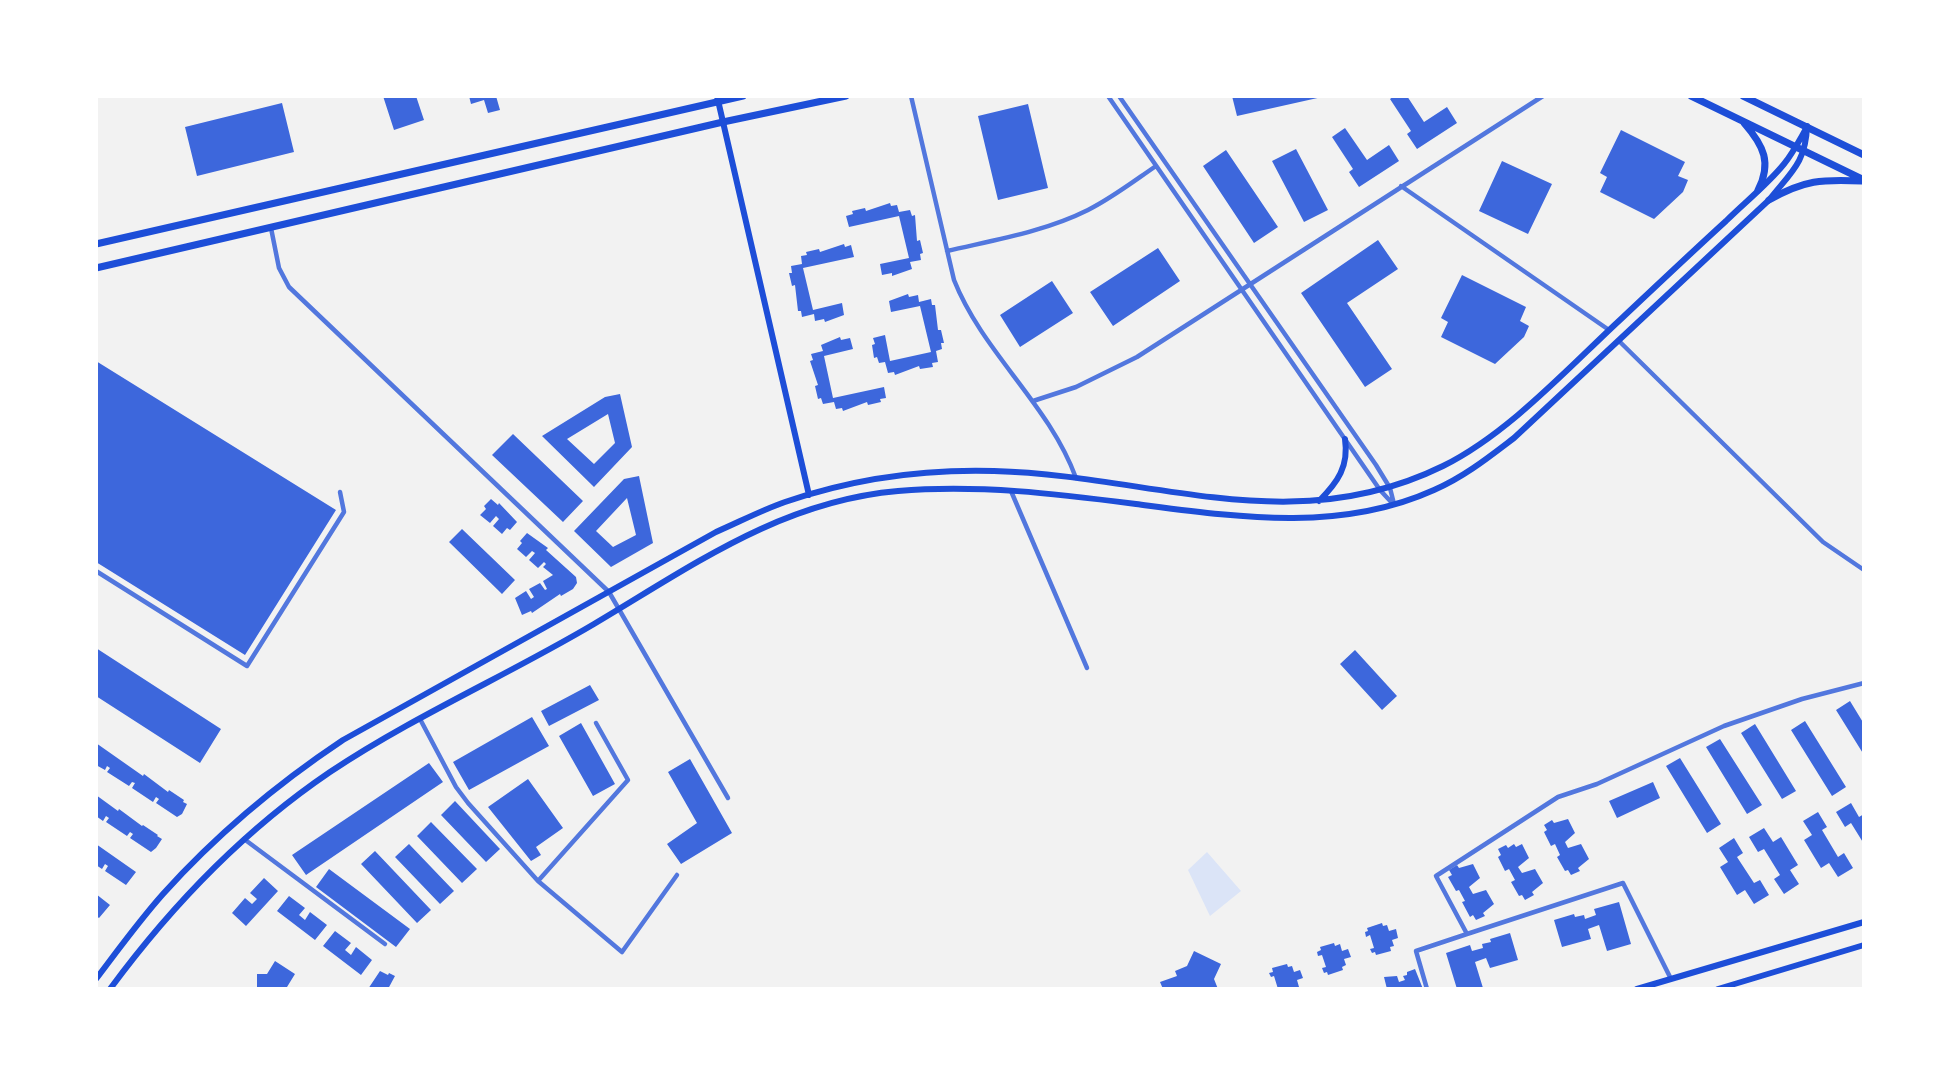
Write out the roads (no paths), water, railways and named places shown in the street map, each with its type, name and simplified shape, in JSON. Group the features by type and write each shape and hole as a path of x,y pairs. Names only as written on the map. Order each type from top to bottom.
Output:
{"main road":[{"path":"96,244 717,99 743,96"},
{"path":"96,268 723,122 846,96"},
{"path":"1691,96 1864,181"},
{"path":"1743,96 1864,155"},
{"path":"717,99 809,495"},
{"path":"1742,120 1764,154 1766,173 1758,190"},
{"path":"96,979 144,916 179,876 237,820 295,772 342,740 716,532 781,504 861,482 942,472 996,471 1238,501 1266,503 1319,500 1390,488 1444,466 1481,443 1515,416 1609,330 1785,163 1807,127"},
{"path":"110,989 169,914 244,839 275,812 330,772 420,719 583,630 721,548 792,515 829,503 897,491 944,488 1011,491 1271,519 1322,517 1394,505 1434,490 1494,454 1536,419 1769,200 1798,166 1805,151 1807,127"},
{"path":"1769,200 1789,189 1813,181 1864,181"},
{"path":"1319,500 1332,489 1343,471 1347,450 1345,439"},
{"path":"1237,517 1238,501"},
{"path":"1637,989 1864,922"},
{"path":"1718,989 1864,945"}],"street":[{"path":"911,96 954,280 974,323 1033,401 1065,450 1077,479"},
{"path":"1108,96 1380,490 1394,505"},
{"path":"1119,96 1390,488 1394,505"},
{"path":"1033,401 1076,387 1125,364 1543,96"},
{"path":"947,251 1070,219 1105,201 1156,166"},
{"path":"1401,186 1609,330"},
{"path":"271,228 279,268 289,287 609,592 728,797"},
{"path":"1619,341 1823,542 1864,570"},
{"path":"1011,491 1087,668"},
{"path":"96,571 247,666 344,512 340,492"},
{"path":"1467,934 1436,876 1558,797 1597,784 1724,726 1802,699 1864,683"},
{"path":"420,719 456,787 468,803 538,881 622,952 677,875"},
{"path":"538,881 628,780 596,723"},
{"path":"244,839 385,944"},
{"path":"1427,989 1416,951 1623,883 1671,979"}]}
